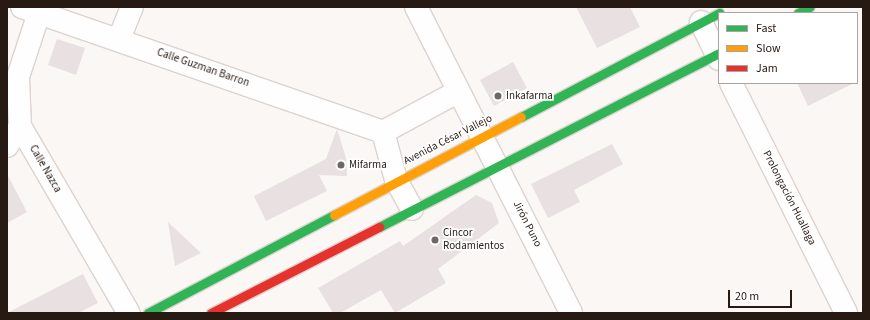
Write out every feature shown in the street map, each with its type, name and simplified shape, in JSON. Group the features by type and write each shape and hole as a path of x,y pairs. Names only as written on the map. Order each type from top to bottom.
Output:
{"main road":[{"name":"Avenida César Vallejo","path":"721,12 731,7"},
{"path":"800,12 810,7"},
{"name":"Avenida César Vallejo","path":"148,313 396,180 713,16"},
{"path":"211,313 497,165 718,55"}],"street":[{"path":"119,39 132,7"},
{"name":"Jirón Puno","path":"416,7 571,313"},
{"name":"Calle Guzman Barron","path":"30,10 119,39 383,132"},
{"name":"Calle Nazca","path":"30,10 18,77 20,126 129,313"},
{"path":"713,16 718,55"},
{"name":"Prolongación Huallaga","path":"732,84 846,313"},
{"path":"412,209 396,180 383,132 459,91"},
{"path":"7,146 20,126"}],"building":[{"path":"576,7 630,7 640,27 597,48"},
{"path":"57,39 85,48 76,75 48,65"},
{"path":"513,62 527,88 494,106 480,80"},
{"path":"797,84 852,84 808,106"},
{"path":"337,129 346,158 347,176 319,175 327,191 266,221 254,196 326,159"},
{"path":"612,144 623,164 574,190 580,202 548,218 531,184"},
{"path":"7,174 27,212 7,223"},
{"path":"476,195 492,203 499,223 438,269 446,283 395,313 381,290 340,313 333,313 318,288 400,241 403,246"},
{"path":"168,222 201,253 175,266"},
{"path":"83,274 98,303 78,313 7,313"}],"traffic: fast":[{"path":"800,12 810,7"},
{"path":"521,117 718,14"},
{"path":"379,227 718,54"},
{"path":"148,313 334,215"}],"traffic: slow":[{"path":"334,215 521,117"}],"traffic: jam":[{"path":"211,313 379,227"}],"place":[{"name":"Inkafarma","path":"498,96"},
{"name":"Mifarma","path":"341,165"},
{"name":"Cincor Rodamientos","path":"435,240"}]}
